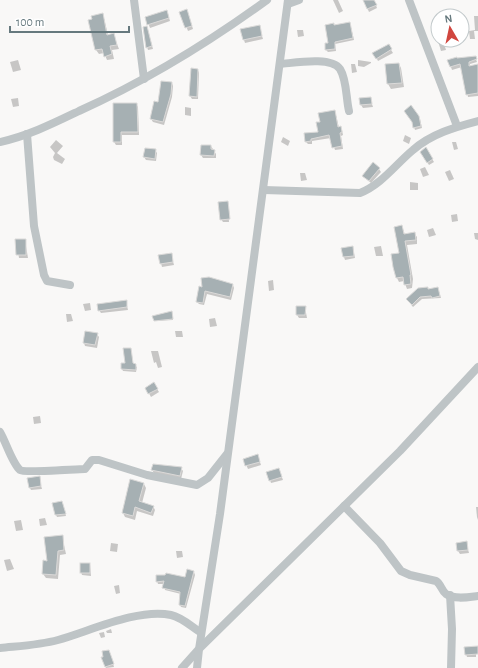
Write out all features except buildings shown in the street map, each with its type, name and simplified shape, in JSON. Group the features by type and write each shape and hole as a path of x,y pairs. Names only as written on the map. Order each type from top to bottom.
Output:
{"street":[{"path":"134,0 144,79"},
{"path":"0,142 27,134 80,111 144,79 226,29 267,0"},
{"path":"197,668 200,632 220,514 288,2 299,0"},
{"path":"409,0 458,126"},
{"path":"280,64 320,61 335,64 340,69 343,78 349,111"},
{"path":"264,190 360,192 373,185 419,144 458,126 478,121"},
{"path":"27,134 34,226 44,276 45,279 51,282 70,285"},
{"path":"182,668 198,649 400,451 478,367"},
{"path":"0,432 19,469 26,472 68,468 85,469 92,460 98,460 147,475 197,485 208,478 228,453"},
{"path":"344,506 380,542 400,571 410,576 436,581 444,592 450,595 461,597 478,596"},
{"path":"450,595 452,629 451,668"},
{"path":"0,648 55,640 121,619 160,614 178,617 200,632"}]}
